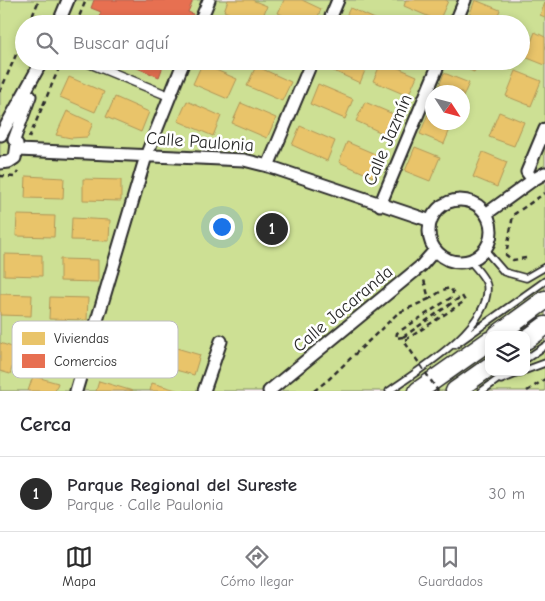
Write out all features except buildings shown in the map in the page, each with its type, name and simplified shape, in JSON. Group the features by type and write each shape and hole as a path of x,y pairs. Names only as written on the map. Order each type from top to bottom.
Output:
{"main road":[{"path":"502,331 545,300"},
{"path":"530,337 545,326"},
{"path":"418,391 485,343"},
{"path":"455,391 488,376"}],"street":[{"path":"62,15 68,0"},
{"path":"203,15 209,0"},
{"path":"332,15 338,0"},
{"path":"459,15 465,0"},
{"path":"1,135 37,70"},
{"path":"0,163 9,162 15,158 39,70"},
{"path":"106,70 170,96"},
{"path":"97,321 146,156 180,70"},
{"path":"268,166 308,70"},
{"name":"Calle Jazmín","path":"380,205 436,70"},
{"path":"533,180 527,172 545,129"},
{"name":"Calle Paulonia","path":"1,135 19,147 146,156 244,160 268,166 431,222"},
{"path":"486,214 545,173"},
{"path":"451,202 470,202 486,214 491,232 485,250 470,261 451,261 435,250 431,241 431,222 435,213 451,202"},
{"name":"Calle Jacaranda","path":"269,391 421,266 435,250"},
{"path":"204,391 221,341"},
{"path":"76,391 80,378"}],"lane":[{"path":"485,250 504,272 526,278 545,267"},
{"path":"433,360 475,322 487,303 487,284 470,261"},
{"path":"389,391 545,281"},
{"path":"530,356 545,346"},
{"path":"530,368 545,362"},
{"path":"482,391 490,376"}],"path":[{"path":"33,15 39,0"},
{"path":"80,15 86,0"},
{"path":"0,92 15,57"},
{"path":"0,176 16,178 19,147 58,70"},
{"path":"526,258 513,260 506,255 513,215 545,193"},
{"path":"421,266 429,299"},
{"path":"314,391 398,314 450,288 453,292 452,297 397,333 396,338 403,337 462,296 465,301 404,340 438,391"},
{"path":"527,391 545,379"}],"green space":[{"path":"0,0 545,0 545,391 0,391"}],"place":[{"name":"Parque Regional del Sureste","path":"272,229"}]}
